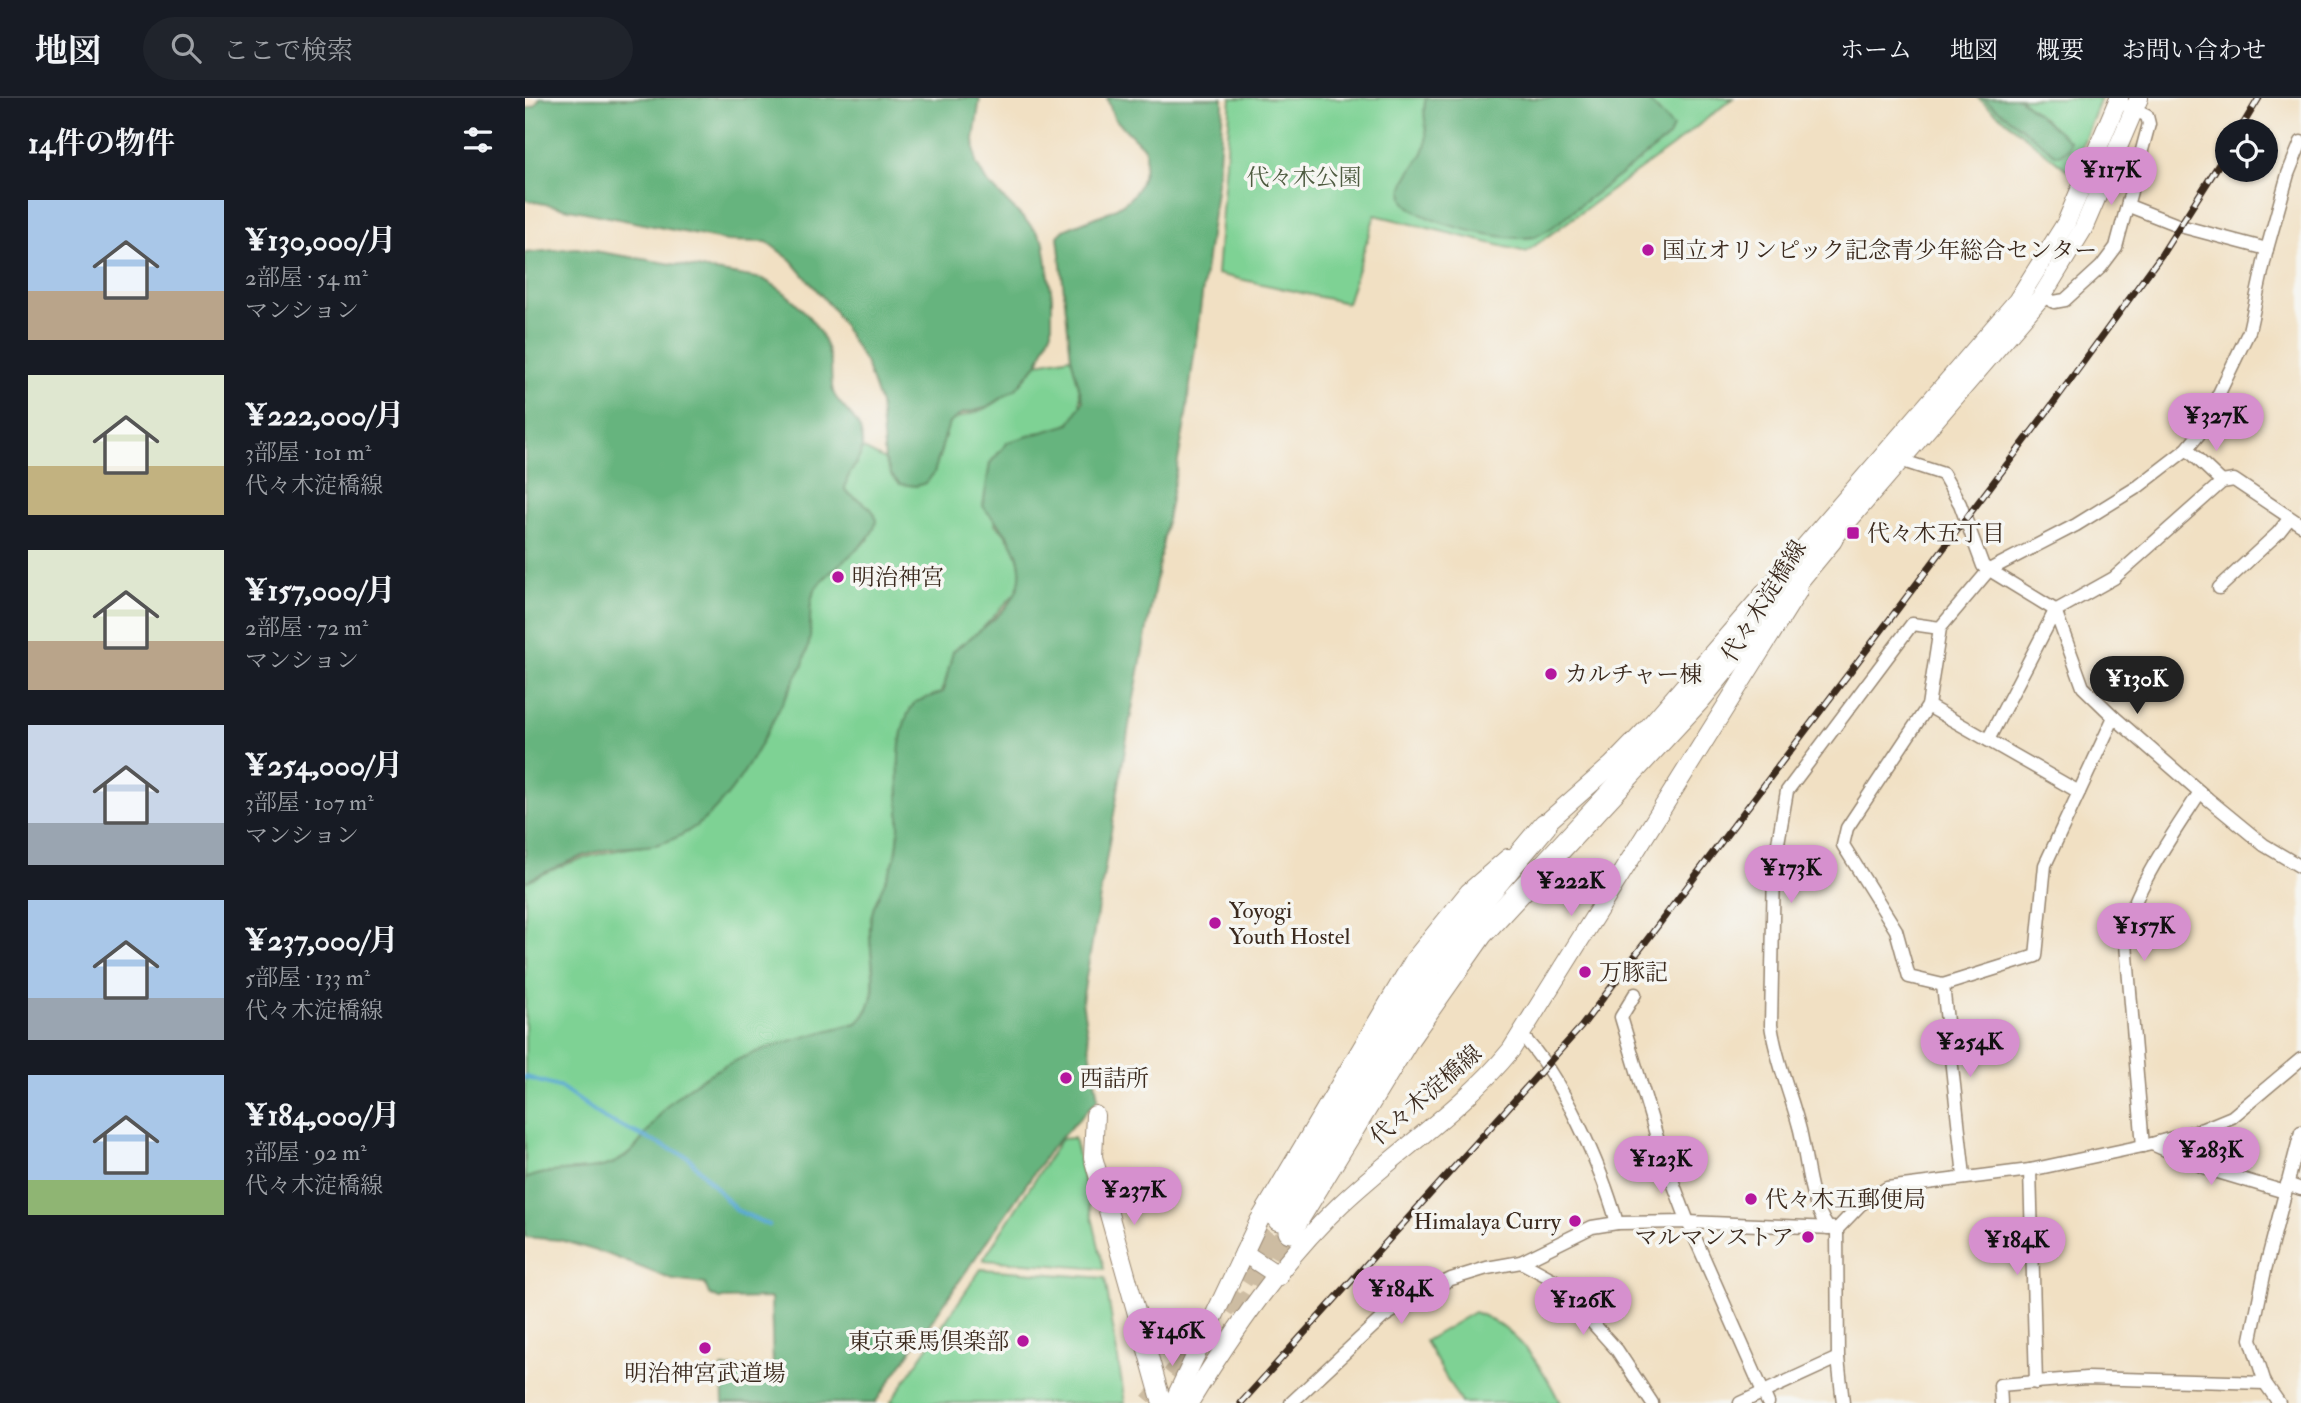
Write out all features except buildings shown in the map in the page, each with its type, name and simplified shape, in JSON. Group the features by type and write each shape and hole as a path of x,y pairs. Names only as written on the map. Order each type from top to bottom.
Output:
{"highway":[{"path":"1545,825 1458,929 1429,969 1283,1227 1481,933 1699,699 1831,539"}],"street":[{"path":"2042,296 2054,302 2065,300 2101,267 2116,247 2149,124 2147,116 2137,103 2118,100"},
{"name":"代々木淀橋線","path":"1173,1403 1244,1253 1294,1160 1414,960 1469,892 1612,765 1647,729 2017,301 2066,222 2118,100"},
{"name":"代々木淀橋線","path":"1189,1403 1231,1339 1279,1276 1339,1206 1484,1080 1521,1035 1831,539 2042,296 2083,229 2137,103"},
{"path":"2114,718 2045,865 2036,956 1943,985 1909,977 1896,930 1843,845 1847,828 1928,706 1940,628 1989,570 2076,525 2139,486 2187,449 2209,416 2249,331 2267,249 2288,174 2301,142"},
{"path":"2129,206 2180,226 2267,249"},
{"path":"2187,449 2222,482"},
{"path":"1900,460 1943,474 1960,504 1983,566 2055,611 2083,687 2114,718 2264,845 2301,867"},
{"path":"1988,740 2055,611 2114,578 2222,482 2234,480 2301,525"},
{"path":"2219,588 2289,519"},
{"path":"1843,1403 1838,1358 1832,1228 1813,1203 1800,1129 1774,1047 1771,1025 1775,850 1787,792 1903,635 1912,624 1940,628"},
{"path":"1928,706 2079,792"},
{"path":"2147,1145 2125,932 2128,918 2165,848 2200,792"},
{"path":"1943,985 1964,1176"},
{"path":"1635,994 1621,1017 1661,1151 1688,1222 1767,1397"},
{"path":"1521,1035 1543,1060 1564,1095 1617,1223"},
{"path":"1291,1403 1382,1318 1415,1297 1451,1279 1487,1268 1521,1262 1592,1227 1617,1223 1688,1222 1832,1228 1860,1205 1887,1188 1964,1176 2030,1170 2147,1145 2232,1117 2301,1059"},
{"path":"1095,1115 1093,1157 1161,1403"},
{"path":"2279,1403 2265,1383 2251,1339 2301,1132"},
{"path":"2147,1145 2208,1169 2286,1188 2301,1189"},
{"path":"2030,1170 2036,1383"},
{"path":"1244,1253 1279,1276"},
{"path":"1521,1262 1555,1280 1617,1350 1652,1403"},
{"path":"1145,1343 1199,1348"},
{"path":"1740,1403 1767,1397 1838,1358"},
{"path":"2001,1403 2000,1385 2087,1378 2265,1383"}],"green space":[{"path":"540,98 980,98 974,139 976,163 986,181 1035,230 1044,243 1052,297 1052,330 1038,363 1016,389 986,408 961,414 949,423 934,473 926,483 916,486 900,484 892,476 885,460 880,404 866,364 833,309 791,260 767,242 727,241 525,200 525,109 535,106"},
{"path":"1107,98 1223,98 1223,106 1218,175 1185,423 1082,1001 1098,1099 1052,1147 875,1403 723,1403 722,1368 773,1367 771,1298 719,1299 709,1294 705,1284 673,1280 607,1254 560,1240 525,1237 525,1179 614,1163 632,1151 672,1101 714,1071 783,1043 857,1023 866,1013 871,1002 874,977 870,926 878,897 897,850 899,753 901,734 907,717 915,702 943,692 953,651 997,616 1017,589 1020,574 1018,556 1008,536 983,506 990,463 1008,442 1070,424 1083,401 1071,357 1058,236 1064,230 1123,204 1140,184 1144,169 1145,149 1114,118"},
{"name":"代々木公園","path":"1231,98 1733,98 1671,147 1526,252 1375,215 1347,303 1217,274"},
{"path":"1426,98 1646,98 1673,127 1669,137 1554,226 1536,236 1508,237 1442,223 1410,207 1403,198 1406,178 1426,144"},
{"path":"1978,98 2101,98 2071,173"},
{"path":"1983,98 2019,98 2070,141 2068,149 2060,155 2055,154"},
{"path":"576,248 763,279 795,302 821,334 830,359 833,392 854,419 862,438 861,453 845,490 871,509 876,522 864,542 830,572 815,590 809,641 803,665 745,770 728,795 708,816 685,833 659,844 588,854 525,882 525,253"},
{"path":"1071,357 1079,387 1080,409 1075,418 1067,424 1054,430 1035,433 995,524 1016,552 1020,588 981,630 960,646 898,795 897,849 871,919 873,990 866,1013 857,1023 786,1044 710,1076 672,1102 632,1151 614,1163 525,1179 525,882 590,857 658,844 783,698 803,665 812,593 820,580 869,539 853,499 845,491 845,481 862,448 885,460 892,476 940,458 945,431 953,420 996,403 1038,363"},
{"path":"1074,1138 1104,1269 983,1260 1061,1139"},
{"name":"東京乗馬倶楽部","path":"981,1269 1105,1278 1125,1403 890,1403"},
{"path":"1474,1312 1502,1327 1526,1348 1560,1403 1461,1403 1425,1341"}],"waterway":[{"path":"525,1077 560,1087 605,1119 688,1157 736,1210 769,1225"}],"tunnel":[{"path":"1223,1309 1277,1223"},
{"path":"1239,1316 1290,1231"},
{"path":"1151,1403 1196,1349"}],"railway":[{"path":"2246,119 2259,98"},
{"path":"1241,1403 1581,1027 2049,409 2162,254 2215,170"}],"place":[{"name":"国立オリンピック記念青少年総合センター","path":"1648,250"},
{"name":"代々木五丁目","path":"1853,533"},
{"name":"明治神宮","path":"838,577"},
{"name":"カルチャー棟","path":"1551,674"},
{"name":"Yoyogi Youth Hostel","path":"1215,923"},
{"name":"万豚記","path":"1585,972"},
{"name":"西詰所","path":"1066,1078"},
{"name":"代々木五郵便局","path":"1751,1199"},
{"name":"Himalaya Curry","path":"1575,1221"},
{"name":"マルマンストア","path":"1808,1237"},
{"name":"東京乗馬倶楽部","path":"1023,1341"},
{"name":"明治神宮武道場","path":"705,1348"}]}
